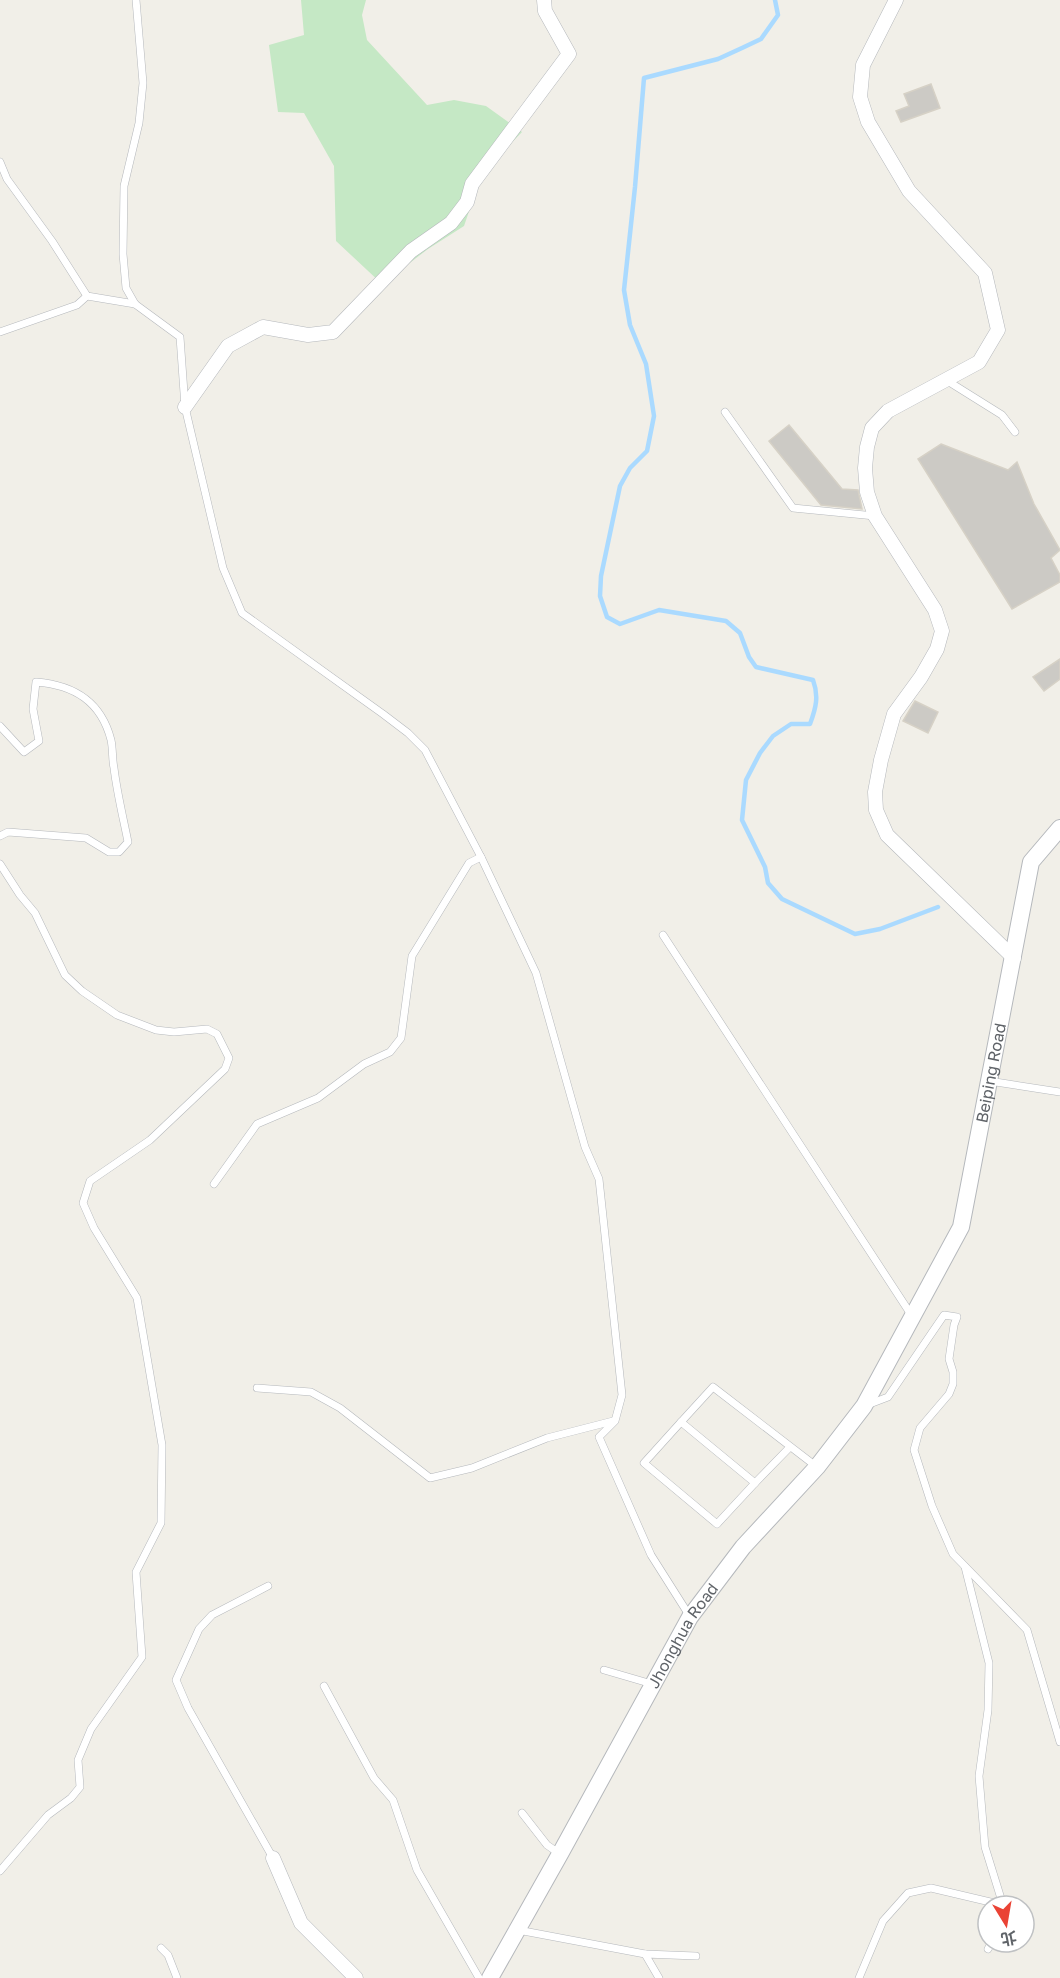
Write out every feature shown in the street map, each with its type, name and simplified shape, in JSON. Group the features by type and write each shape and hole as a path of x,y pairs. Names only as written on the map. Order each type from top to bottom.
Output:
{"street":[{"path":"185,407 228,346 263,327 308,335 333,332 411,251 451,223 467,202 472,184 569,54 545,11 544,0"},
{"path":"896,0 862,65 860,97 868,122 909,191 986,273 998,330 979,362 888,411 872,428 867,447 865,468 867,492 875,516 935,610 942,631 937,649 921,677 894,714 881,760 875,792 876,810 887,835 1014,958"},
{"name":"Beiping Road","path":"913,1318 961,1227 1031,862 1060,828"},
{"name":"Jhonghua Road","path":"489,1978 690,1617 743,1546 818,1467 864,1406 913,1318"},
{"path":"273,1858 301,1923 356,1978"}],"lane":[{"path":"135,0 142,83 139,123 124,186 123,254 126,288 135,304 180,337 185,407 224,568 242,613 383,714 408,733 425,750 481,857 536,973 585,1147 599,1179 622,1395 615,1420 599,1437 651,1555 690,1617"},
{"path":"0,162 7,179 52,241 87,296 135,304"},
{"path":"0,332 77,305 87,296"},
{"path":"945,380 1002,415 1015,432"},
{"path":"725,412 793,508 875,516"},
{"path":"0,726 24,752 39,741 33,710 36,682 54,683 78,693 90,702 103,718 112,741 114,768 128,842 119,852 109,852 86,838 8,832 0,836"},
{"path":"214,1184 257,1124 318,1098 364,1064 390,1052 401,1038 412,956 469,863 481,857"},
{"path":"0,864 35,913 65,975 82,991 117,1015 156,1030 174,1032 207,1029 217,1034 229,1058 225,1068 150,1140 90,1181 83,1203 94,1228 137,1298 162,1445 161,1523 136,1572 142,1657 91,1730 78,1760 80,1787 71,1798 48,1815 0,1871"},
{"path":"663,935 913,1318"},
{"path":"989,1081 1060,1092"},
{"path":"864,1406 888,1397 944,1315 957,1317 949,1359 953,1372 953,1384 949,1394 920,1428 914,1450 932,1506 953,1554 1027,1630 1060,1742"},
{"path":"790,1447 717,1524 644,1463 713,1387 818,1467"},
{"path":"258,1388 311,1392 340,1408 430,1478 472,1468 547,1438 615,1420"},
{"path":"681,1422 754,1483"},
{"path":"965,1567 989,1663 988,1710 979,1776 985,1847 1000,1894"},
{"path":"268,1586 212,1615 199,1629 176,1680 188,1708 273,1858"},
{"path":"604,1670 654,1684"},
{"path":"324,1686 374,1778 393,1800 417,1870 479,1978"},
{"path":"522,1813 547,1845 560,1854"},
{"path":"859,1978 883,1921 908,1893 931,1888 976,1899"},
{"path":"517,1930 645,1954 696,1956"},
{"path":"161,1948 168,1955 177,1978"},
{"path":"645,1954 659,1978"}],"green space":[{"path":"301,0 366,0 362,15 367,40 427,105 454,100 486,106 522,132 497,158 477,188 464,226 428,249 382,284 336,241 334,166 304,113 278,112 269,45 304,35"}],"building":[{"path":"931,84 940,108 901,122 896,111 909,106 904,94"},
{"path":"789,425 842,489 858,490 862,509 821,505 769,441"},
{"path":"941,444 1008,470 1017,462 1034,504 1060,550 1051,558 1060,575 1060,582 1012,609 918,459"},
{"path":"1060,659 1060,679 1044,691 1033,677"},
{"path":"915,701 938,712 928,733 903,721"}],"waterway":[{"path":"775,0 778,15 761,39 718,59 644,78 624,290 630,325 646,364 654,416 647,451 630,468 620,486 601,576 600,596 607,617 620,624 659,610 726,621 740,633 749,657 756,667 813,680 816,702 810,724 791,724 773,736 760,753 746,780 742,820 765,867 768,883 782,899 855,934 880,929 938,907"}]}
